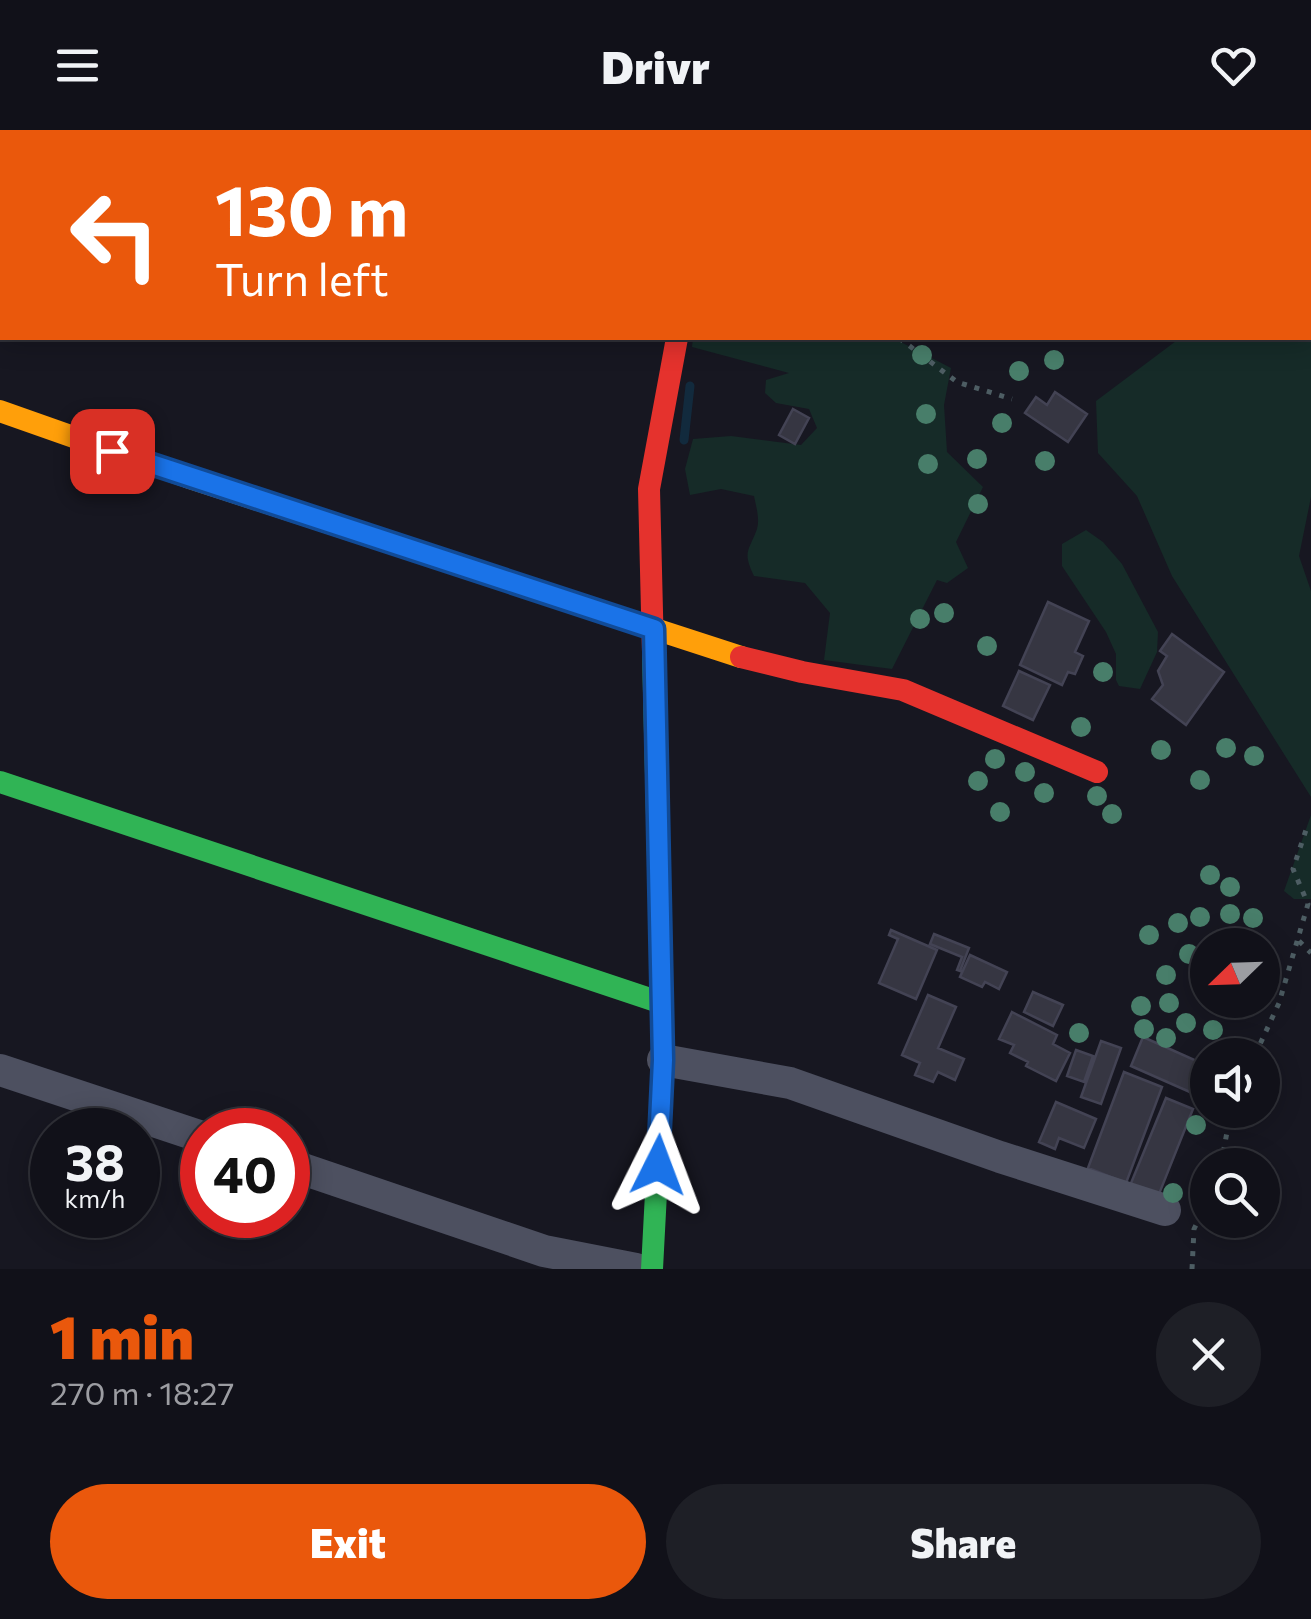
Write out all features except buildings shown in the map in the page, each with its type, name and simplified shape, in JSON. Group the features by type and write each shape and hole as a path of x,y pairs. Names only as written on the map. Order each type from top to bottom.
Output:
{"street":[{"path":"652,1269 663,1060 649,489 677,340"},
{"path":"0,411 187,477 742,657 903,690 1097,772"},
{"path":"0,782 662,1002"},
{"path":"663,1060 790,1083 1165,1210"},
{"path":"0,1070 180,1130"},
{"path":"310,1171 544,1250 636,1269"}],"path":[{"path":"902,340 957,382 1012,399"},
{"path":"1264,1038 1279,1003 1308,904 1293,869 1306,830 1311,826"},
{"path":"1298,941 1311,953"},
{"path":"1192,1269 1194,1238"}],"green space":[{"path":"693,340 897,340 951,368 944,405 947,452 983,487 956,542 968,568 947,583 937,580 892,669 824,660 830,613 805,583 754,576 748,556 758,525 754,496 721,489 690,495 685,469 693,439 731,436 801,445 817,428 809,409 776,403 765,393 766,380 789,373 692,347"},
{"path":"1177,340 1311,340 1311,497 1299,556 1311,591 1311,797 1172,576 1137,496 1098,453 1096,401"},
{"path":"1086,530 1122,564 1158,632 1157,652 1140,689 1119,686 1116,654 1106,632 1062,566 1062,544"},
{"path":"1311,815 1311,899 1294,899 1284,891"}],"waterway":[{"path":"684,440 690,386"}],"traffic: fast":[{"path":"652,1269 663,1060 653,652"},
{"path":"0,782 662,1003"}],"traffic: slow":[{"path":"0,411 187,477 741,657"}],"traffic: jam":[{"path":"653,652 649,489 677,340"},
{"path":"741,657 903,690 1097,772"}],"route":[{"path":"112,451 654,629 663,1060 658,1165"}]}
